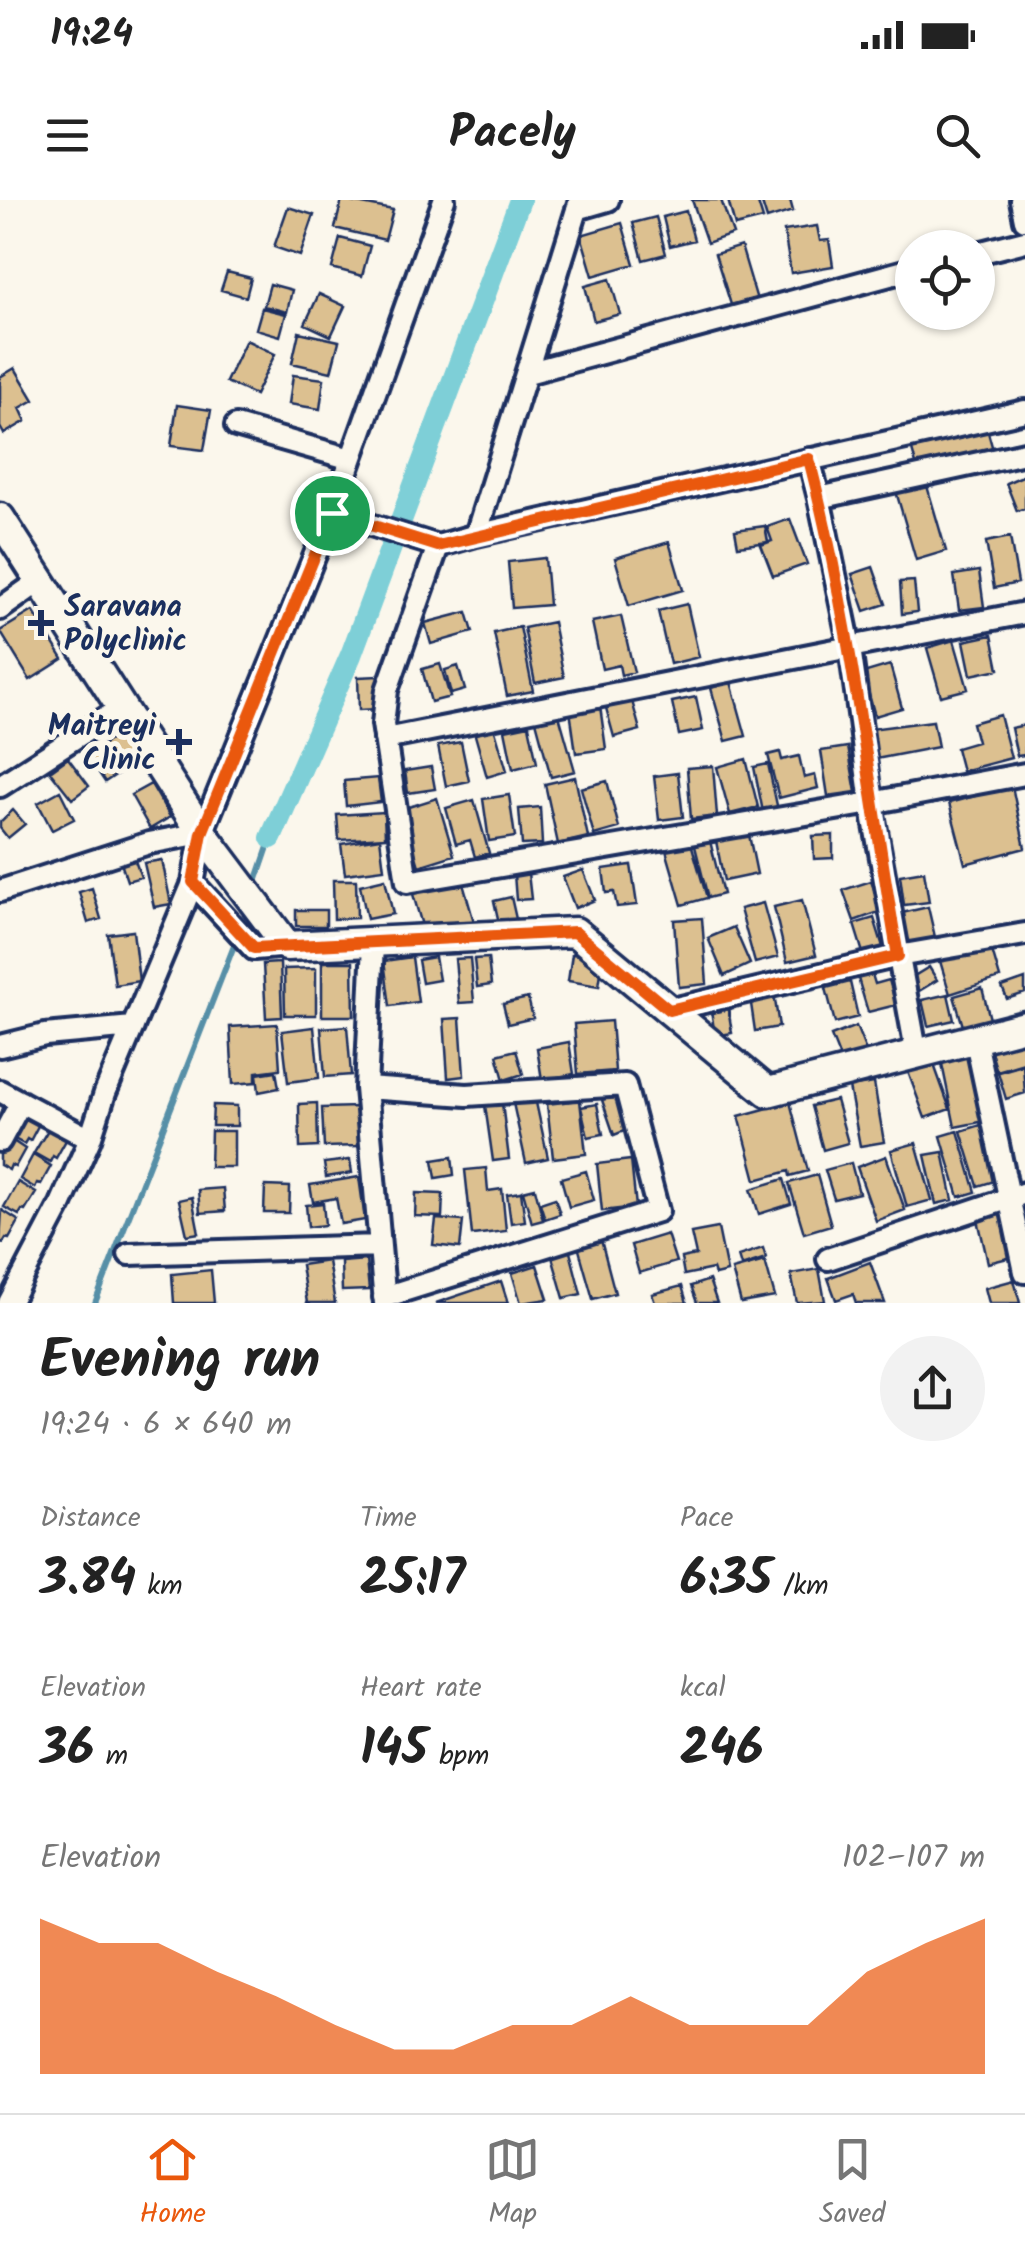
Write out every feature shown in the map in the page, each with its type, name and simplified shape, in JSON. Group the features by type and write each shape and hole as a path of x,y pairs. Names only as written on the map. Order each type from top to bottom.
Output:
{"street":[{"path":"9,1303 62,1204 90,1140 193,882 202,833 332,513 444,200"},
{"path":"476,535 578,204 608,200"},
{"path":"1021,200 1025,220"},
{"path":"995,249 1025,241"},
{"path":"527,373 895,274"},
{"path":"332,513 438,546 1025,410"},
{"path":"236,426 351,459"},
{"path":"819,498 1025,453"},
{"path":"809,459 850,646 871,803 917,1056"},
{"path":"0,518 227,866 270,940"},
{"path":"438,546 387,690 383,724 407,882 1025,774"},
{"path":"0,609 41,580"},
{"path":"384,739 1025,613"},
{"path":"0,786 123,707"},
{"path":"0,891 149,843 202,833"},
{"path":"193,882 213,907 270,940 373,944 575,932 768,1092 1025,1026"},
{"path":"669,1010 898,956 1025,934"},
{"path":"366,1088 467,1095 624,1084 658,1211 384,1300 366,1088 373,944"},
{"path":"0,1046 45,1035 133,1027"},
{"path":"976,1041 1017,1195 1025,1272"},
{"path":"0,1091 90,1140"},
{"path":"0,1141 22,1102"},
{"path":"828,1259 1017,1195"},
{"path":"129,1254 380,1246"}],"building":[{"path":"342,200 393,210 385,240 335,228"},
{"path":"692,200 721,200 733,234 707,243"},
{"path":"728,200 757,200 763,219 735,226"},
{"path":"761,200 790,200 793,211 767,219"},
{"path":"288,207 314,215 300,256 274,247"},
{"path":"686,211 694,240 670,246 663,217"},
{"path":"656,217 666,254 643,260 633,223"},
{"path":"622,223 634,264 593,276 581,235"},
{"path":"817,226 820,241 829,240 833,266 791,273 784,231"},
{"path":"340,238 370,246 362,276 332,268"},
{"path":"741,246 757,300 732,308 715,254"},
{"path":"227,272 251,278 246,297 221,290"},
{"path":"610,279 620,314 594,321 585,286"},
{"path":"270,284 292,290 287,312 264,306"},
{"path":"319,294 345,306 331,336 305,324"},
{"path":"262,308 286,314 280,336 256,329"},
{"path":"299,332 339,341 331,372 292,363"},
{"path":"246,340 275,354 255,395 226,382"},
{"path":"15,368 34,400 20,408 26,421 4,434 0,427 0,377"},
{"path":"293,375 324,379 320,409 289,404"},
{"path":"177,405 211,410 204,450 171,446"},
{"path":"986,425 993,450 918,471 911,446"},
{"path":"1025,475 1025,508 1017,511 1006,483"},
{"path":"925,479 946,551 916,560 895,488"},
{"path":"790,519 807,564 773,576 761,545 772,541 767,527"},
{"path":"765,526 768,542 738,546 735,530"},
{"path":"1010,537 1018,583 994,588 986,542"},
{"path":"669,542 683,590 629,606 615,558"},
{"path":"545,558 549,605 512,608 508,562"},
{"path":"873,567 886,604 865,611 852,574"},
{"path":"979,571 984,607 959,610 954,575"},
{"path":"914,581 917,612 902,614 900,582"},
{"path":"687,604 699,657 670,664 658,611"},
{"path":"33,611 63,659 30,680 0,631"},
{"path":"467,612 473,632 431,644 425,623"},
{"path":"621,616 634,672 621,675 619,665 602,669 592,622"},
{"path":"553,622 564,677 535,683 524,628"},
{"path":"520,627 533,691 507,696 494,633"},
{"path":"992,635 999,669 971,675 964,641"},
{"path":"954,640 968,689 941,696 927,648"},
{"path":"440,664 450,697 431,702 422,669"},
{"path":"890,665 902,708 875,716 863,673"},
{"path":"458,666 465,690 451,694 445,670"},
{"path":"379,676 379,709 359,710 358,677"},
{"path":"731,682 746,736 726,741 711,688"},
{"path":"696,697 703,730 679,735 672,702"},
{"path":"599,699 606,749 576,753 569,703"},
{"path":"632,701 640,730 614,737 606,708"},
{"path":"559,715 575,771 551,777 536,721"},
{"path":"1000,715 1011,758 962,771 956,748 977,742 972,723"},
{"path":"933,721 938,747 876,759 870,729"},
{"path":"493,723 507,771 487,777 473,728"},
{"path":"529,725 537,763 513,769 505,730"},
{"path":"1025,725 1025,755 1017,756 1011,728"},
{"path":"119,734 137,761 105,782 87,755"},
{"path":"461,742 469,781 446,786 438,746"},
{"path":"848,747 856,792 828,796 821,751"},
{"path":"780,752 782,760 799,756 804,778 815,775 818,788 779,798 768,755"},
{"path":"68,758 89,786 72,799 50,771"},
{"path":"746,759 758,807 730,814 717,767"},
{"path":"768,764 778,810 763,812 754,767"},
{"path":"713,766 717,816 691,819 687,768"},
{"path":"431,767 435,789 408,793 405,771"},
{"path":"678,773 683,817 659,820 654,776"},
{"path":"575,777 588,837 558,844 545,784"},
{"path":"378,778 381,802 346,806 344,781"},
{"path":"607,781 619,828 594,835 581,788"},
{"path":"151,784 170,817 150,829 131,795"},
{"path":"1012,786 1025,848 965,864 949,803"},
{"path":"60,791 74,819 52,830 38,803"},
{"path":"509,795 515,837 489,841 483,799"},
{"path":"437,798 454,855 419,866 402,809"},
{"path":"474,800 489,853 475,857 470,840 456,844 446,808"},
{"path":"540,807 542,844 522,845 519,809"},
{"path":"13,810 25,824 8,838 0,822"},
{"path":"384,812 385,837 339,840 337,815"},
{"path":"749,835 757,874 724,881 716,841"},
{"path":"833,835 833,858 814,859 813,836"},
{"path":"380,838 384,869 345,874 341,844"},
{"path":"710,841 723,894 708,898 695,846"},
{"path":"691,843 707,898 682,905 666,850"},
{"path":"134,858 141,877 127,881 121,863"},
{"path":"162,860 171,904 154,907 144,863"},
{"path":"631,865 637,905 617,907 614,892 606,893 603,869"},
{"path":"583,870 595,900 575,908 563,877"},
{"path":"924,871 929,902 904,905 900,875"},
{"path":"528,873 531,899 516,900 514,874"},
{"path":"385,879 393,914 367,919 360,885"},
{"path":"333,880 356,880 357,918 334,919"},
{"path":"462,880 474,922 425,936 413,894"},
{"path":"871,881 882,911 854,921 843,890"},
{"path":"92,888 101,919 88,923 79,892"},
{"path":"511,897 516,919 499,923 494,901"},
{"path":"802,900 816,955 787,962 774,907"},
{"path":"763,903 778,957 755,963 740,909"},
{"path":"928,907 935,937 909,943 902,913"},
{"path":"296,910 326,910 326,926 296,926"},
{"path":"702,918 707,984 679,987 674,920"},
{"path":"874,918 883,947 863,953 854,924"},
{"path":"734,927 750,964 724,976 708,938"},
{"path":"133,931 139,981 115,985 108,934"},
{"path":"991,947 1000,978 950,994 940,961"},
{"path":"572,954 603,959 599,986 568,981"},
{"path":"412,957 418,1002 390,1006 384,961"},
{"path":"435,957 439,980 422,983 418,960"},
{"path":"470,958 474,1002 459,1003 455,959"},
{"path":"488,958 491,985 477,987 474,959"},
{"path":"322,962 353,962 354,1016 322,1016"},
{"path":"280,963 282,1017 266,1018 263,964"},
{"path":"929,967 937,980 919,991 911,978"},
{"path":"316,968 316,1015 285,1015 284,969"},
{"path":"871,971 875,984 889,980 896,1005 868,1012 857,975"},
{"path":"1025,979 1025,993 1007,999 1002,987"},
{"path":"850,982 858,1017 835,1023 826,988"},
{"path":"982,988 990,1019 963,1026 954,996"},
{"path":"774,993 779,1027 755,1031 750,997"},
{"path":"948,994 954,1020 928,1026 922,1000"},
{"path":"528,998 533,1018 508,1024 503,1004"},
{"path":"728,1007 732,1033 715,1036 711,1010"},
{"path":"460,1018 464,1076 448,1078 444,1019"},
{"path":"611,1021 615,1071 578,1074 574,1024"},
{"path":"277,1024 280,1069 256,1072 256,1082 233,1084 230,1027"},
{"path":"347,1026 351,1075 325,1077 321,1028"},
{"path":"856,1026 866,1051 841,1061 831,1036"},
{"path":"314,1027 319,1078 288,1082 282,1031"},
{"path":"1025,1040 1025,1065 997,1071 990,1050"},
{"path":"569,1042 574,1074 542,1080 537,1048"},
{"path":"516,1050 523,1074 504,1080 497,1055"},
{"path":"972,1053 985,1121 955,1127 941,1059"},
{"path":"933,1062 950,1109 925,1118 908,1072"},
{"path":"1023,1065 1025,1093 1006,1099 998,1072"},
{"path":"276,1071 279,1088 259,1092 257,1074"},
{"path":"874,1083 884,1142 860,1146 849,1087"},
{"path":"617,1095 629,1129 614,1135 602,1100"},
{"path":"535,1098 548,1158 526,1163 513,1103"},
{"path":"580,1100 586,1154 553,1158 547,1104"},
{"path":"836,1100 848,1143 823,1150 811,1106"},
{"path":"790,1102 808,1171 790,1176 789,1171 756,1180 739,1116"},
{"path":"317,1103 318,1147 300,1148 299,1104"},
{"path":"502,1103 509,1159 493,1161 485,1105"},
{"path":"597,1104 603,1134 588,1137 581,1107"},
{"path":"213,1105 237,1106 237,1126 212,1126"},
{"path":"357,1107 358,1146 324,1147 322,1108"},
{"path":"23,1111 40,1122 30,1141 27,1139 24,1144 9,1136"},
{"path":"981,1125 998,1180 978,1186 961,1131"},
{"path":"49,1128 66,1140 50,1162 34,1153"},
{"path":"211,1131 234,1131 234,1167 210,1167"},
{"path":"958,1131 976,1192 959,1197 941,1136"},
{"path":"7,1137 25,1149 9,1170 0,1165 0,1150"},
{"path":"916,1143 932,1200 907,1207 891,1150"},
{"path":"943,1152 953,1200 936,1204 925,1155"},
{"path":"33,1155 51,1166 35,1188 20,1179"},
{"path":"886,1156 905,1210 876,1221 857,1167"},
{"path":"452,1157 454,1175 436,1178 433,1160"},
{"path":"350,1160 352,1173 326,1177 324,1163"},
{"path":"631,1160 636,1207 602,1211 597,1164"},
{"path":"851,1163 859,1193 834,1199 825,1170"},
{"path":"486,1168 488,1191 502,1189 506,1231 472,1235 465,1170"},
{"path":"586,1171 594,1200 569,1207 561,1178"},
{"path":"817,1175 831,1225 804,1233 789,1183"},
{"path":"359,1177 365,1220 341,1224 336,1198 313,1202 310,1185"},
{"path":"784,1179 791,1204 759,1214 751,1189"},
{"path":"18,1182 36,1193 19,1215 4,1207"},
{"path":"265,1186 290,1187 289,1213 264,1213"},
{"path":"223,1188 225,1211 200,1213 198,1190"},
{"path":"535,1188 543,1220 532,1223 523,1191"},
{"path":"521,1192 525,1221 511,1223 507,1194"},
{"path":"416,1193 443,1194 442,1217 415,1216"},
{"path":"192,1197 199,1233 187,1235 179,1200"},
{"path":"555,1198 560,1214 545,1219 540,1203"},
{"path":"323,1203 325,1225 308,1227 306,1205"},
{"path":"1000,1206 1012,1257 988,1263 976,1211"},
{"path":"2,1210 19,1221 3,1243 0,1241"},
{"path":"436,1219 463,1221 460,1248 433,1245"},
{"path":"718,1228 727,1272 715,1275 713,1269 684,1275 681,1258 696,1255 691,1233"},
{"path":"667,1234 676,1262 639,1273 631,1245"},
{"path":"601,1240 615,1293 593,1299 578,1246"},
{"path":"569,1248 581,1294 564,1298 551,1253"},
{"path":"763,1248 766,1258 741,1266 738,1256"},
{"path":"366,1260 369,1290 342,1291 341,1262"},
{"path":"328,1261 335,1303 307,1303 301,1265"},
{"path":"765,1261 775,1297 741,1303 732,1270"},
{"path":"870,1262 885,1303 856,1303 853,1294 836,1300 828,1278"},
{"path":"537,1265 548,1299 521,1303 512,1273"},
{"path":"819,1269 825,1301 797,1303 791,1274"},
{"path":"211,1270 214,1303 174,1303 172,1274"},
{"path":"709,1280 717,1303 697,1303 691,1286"},
{"path":"1014,1280 1020,1303 989,1303 985,1288"},
{"path":"501,1281 508,1303 436,1303"},
{"path":"682,1286 687,1303 655,1303 652,1294"}],"waterway":[{"path":"271,838 351,655 520,200"},
{"path":"254,888 271,838"},
{"path":"95,1303 237,938"}],"place":[{"name":"Saravana Polyclinic","path":"41,623"},
{"name":"Maitreyi Clinic","path":"179,742"}],"route":[{"path":"809,459 850,646 871,803 898,956 669,1010 575,932 254,948 193,882 202,833 332,513 438,546 809,459"}]}
